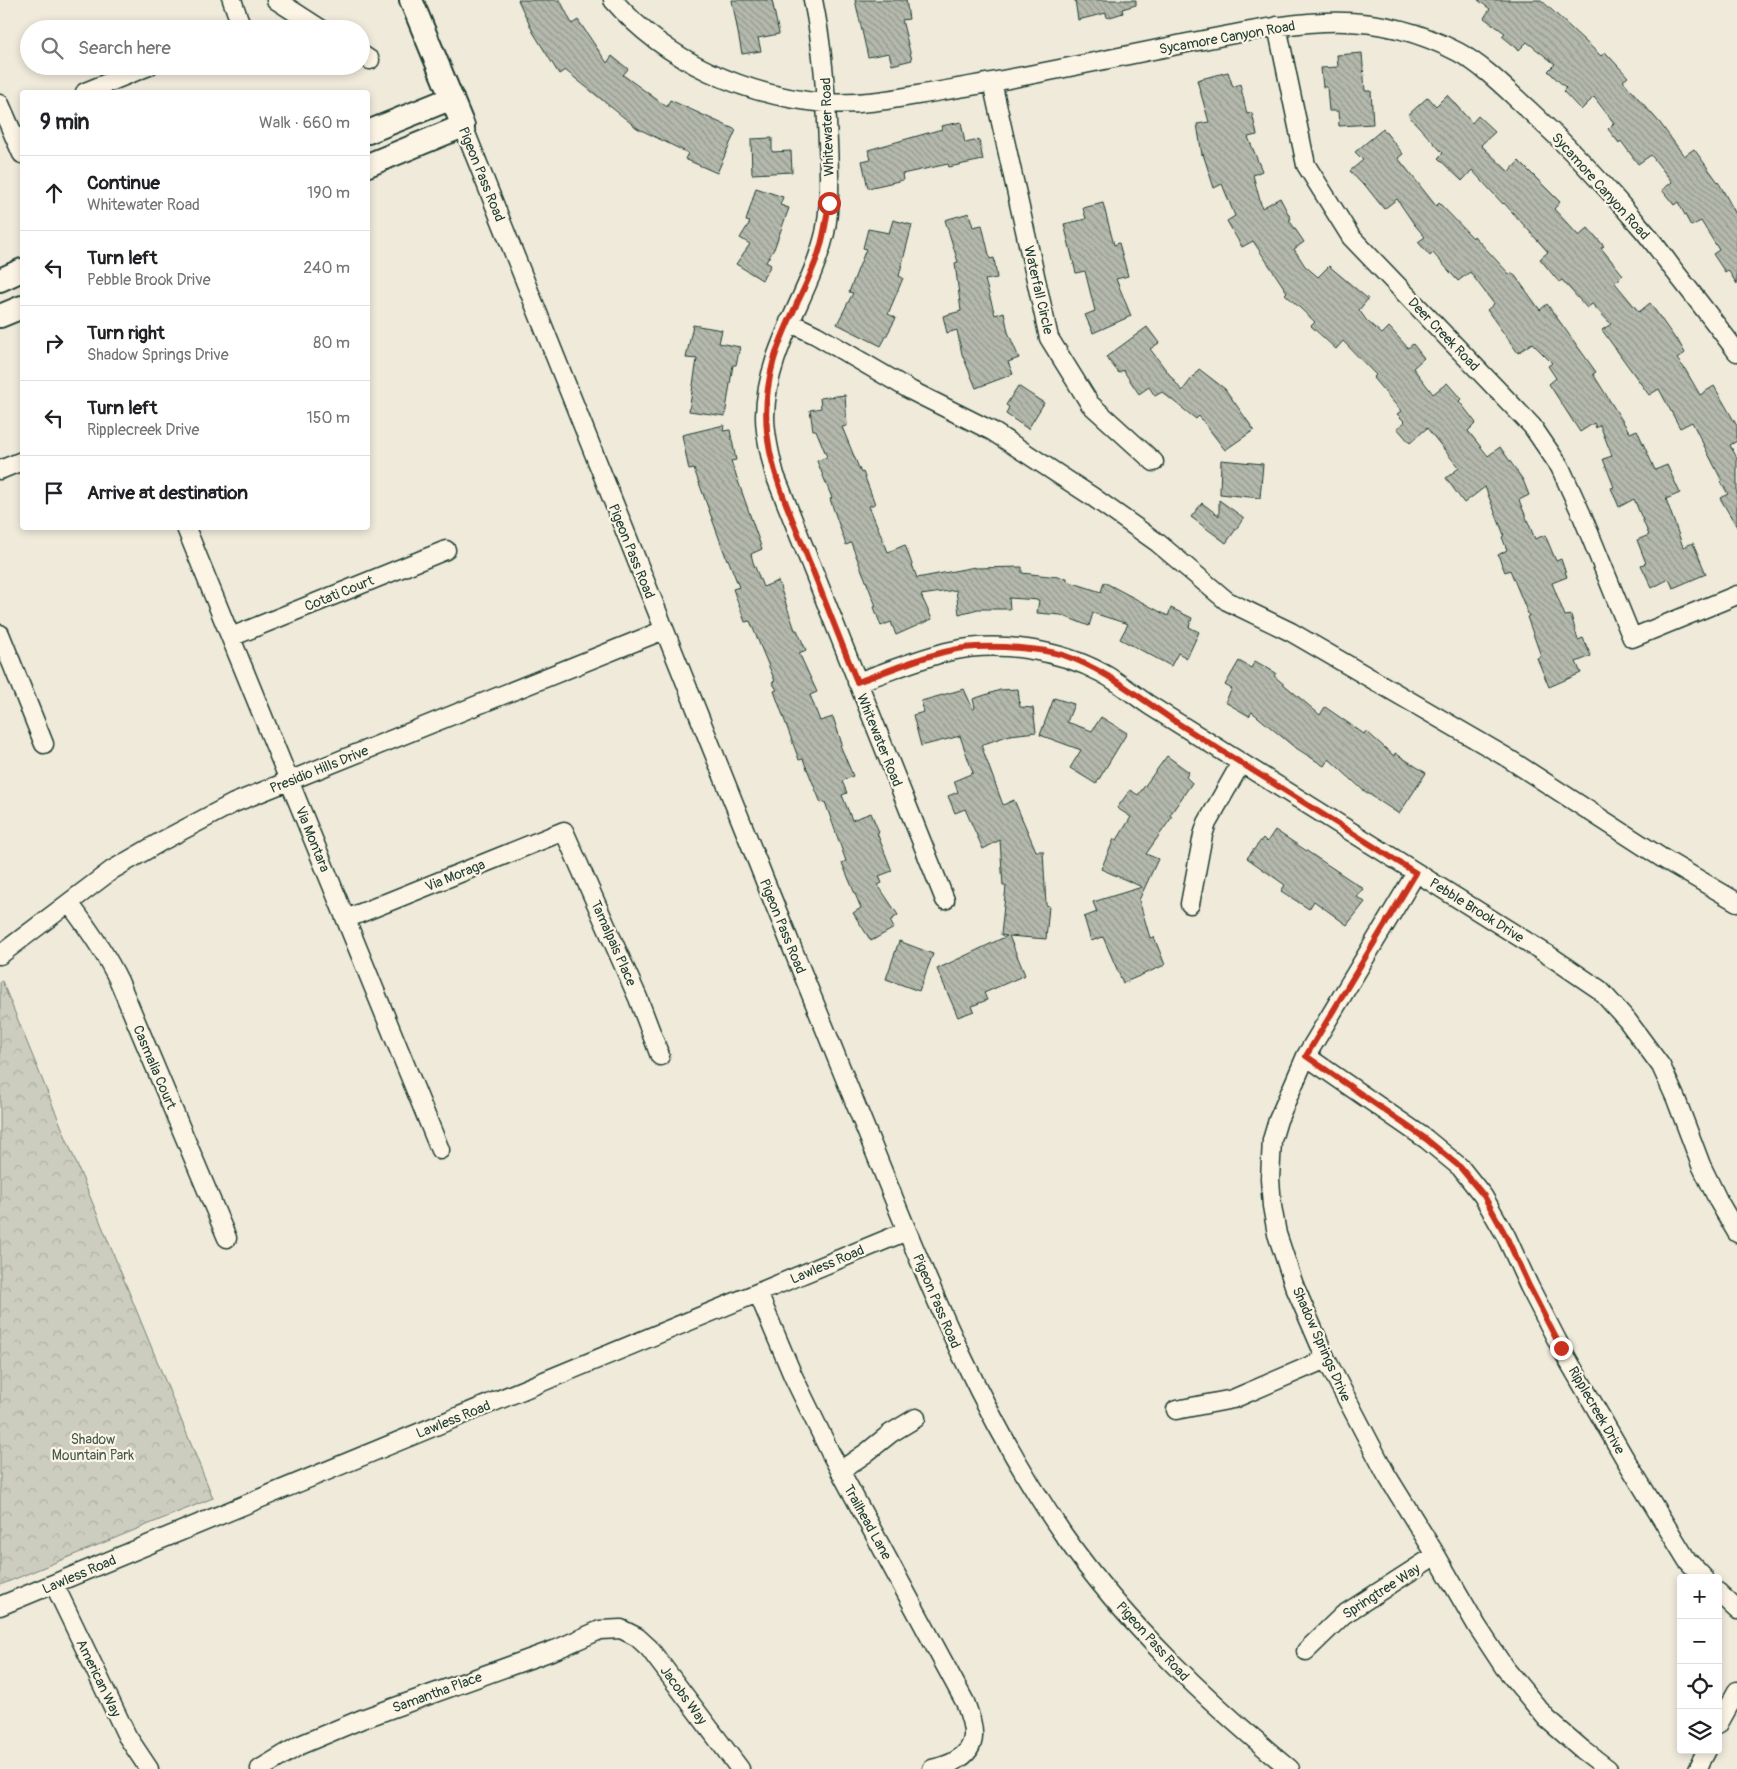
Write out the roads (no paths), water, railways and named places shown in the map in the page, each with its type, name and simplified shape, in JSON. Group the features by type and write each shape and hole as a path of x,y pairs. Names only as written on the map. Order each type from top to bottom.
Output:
{"main road":[{"name":"Pigeon Pass Road","path":"411,0 463,126"},
{"path":"370,131 452,98"},
{"path":"370,164 463,126"},
{"path":"0,280 20,271"},
{"path":"0,300 20,292"},
{"path":"0,316 20,308"}],"street":[{"path":"232,0 238,20"},
{"path":"276,0 307,20"},
{"name":"Sycamore Canyon Road","path":"613,0 638,25 668,48 716,76 783,97 826,103 868,102 992,82 1277,26 1345,20 1407,31 1461,53 1558,137 1632,217 1737,352"},
{"name":"Whitewater Road","path":"813,0 820,37 826,103 829,188 825,232 774,363 767,394 765,416 771,458 775,475 945,900"},
{"name":"Deer Creek Road","path":"1277,26 1306,165 1351,237 1532,426 1560,467 1581,513 1632,638 1737,595"},
{"path":"90,90 127,75"},
{"name":"Waterfall Circle","path":"992,82 1049,338 1090,404 1154,462"},
{"path":"0,104 16,121 20,143"},
{"name":"Pigeon Pass Road","path":"463,126 664,630 907,1231 956,1347 996,1424 1031,1485 1065,1537 1142,1632 1192,1685 1290,1769"},
{"path":"789,322 816,335 912,391 992,431 1094,497 1150,538 1227,601 1291,632 1506,757 1662,858 1737,902"},
{"path":"0,470 20,462"},
{"name":"Via Montara","path":"187,530 440,1150"},
{"name":"Cotati Court","path":"231,637 446,550"},
{"name":"Presidio Hills Drive","path":"0,955 112,870 234,803 664,630"},
{"path":"0,634 44,744"},
{"name":"Pebble Brook Drive","path":"857,682 926,658 975,647 1017,648 1062,655 1103,673 1149,705 1553,958 1600,990 1627,1020 1660,1066 1676,1099 1701,1165 1737,1233"},
{"path":"1190,904 1207,823 1241,763"},
{"name":"Via Moraga","path":"346,919 564,831"},
{"name":"Tamalpais Place","path":"564,831 638,998 660,1056"},
{"name":"Shadow Springs Drive","path":"1416,873 1306,1056 1278,1120 1272,1140 1270,1179 1277,1234 1294,1285 1326,1359 1386,1474 1477,1626 1504,1667 1547,1719 1608,1769"},
{"name":"Casmalia Court","path":"69,903 96,938 111,965 227,1238"},
{"name":"Ripplecreek Drive","path":"1306,1056 1426,1139 1460,1167 1484,1196 1506,1236 1561,1348 1619,1449 1687,1560 1700,1574"},
{"name":"Lawless Road","path":"0,1606 907,1231"},
{"name":"Trailhead Lane","path":"758,1292 793,1376 840,1471 965,1702 972,1719 974,1734 969,1750 955,1761 932,1769"},
{"path":"1176,1410 1233,1399 1326,1359"},
{"path":"840,1471 866,1454 897,1428 916,1418"},
{"name":"Springtree Way","path":"1306,1651 1343,1615 1436,1555"},
{"name":"American Way","path":"54,1584 127,1736 149,1769"},
{"path":"1722,1596 1737,1610"},
{"name":"Samantha Place","path":"260,1769 300,1745 362,1718 557,1649 600,1630 621,1628"},
{"name":"Jacobs Way","path":"621,1628 637,1637 649,1648 740,1769"},
{"path":"1722,1718 1737,1691"},
{"path":"1698,1769 1705,1754"}],"park label":[{"name":"Shadow Mountain Park","path":"93,1448"}]}
